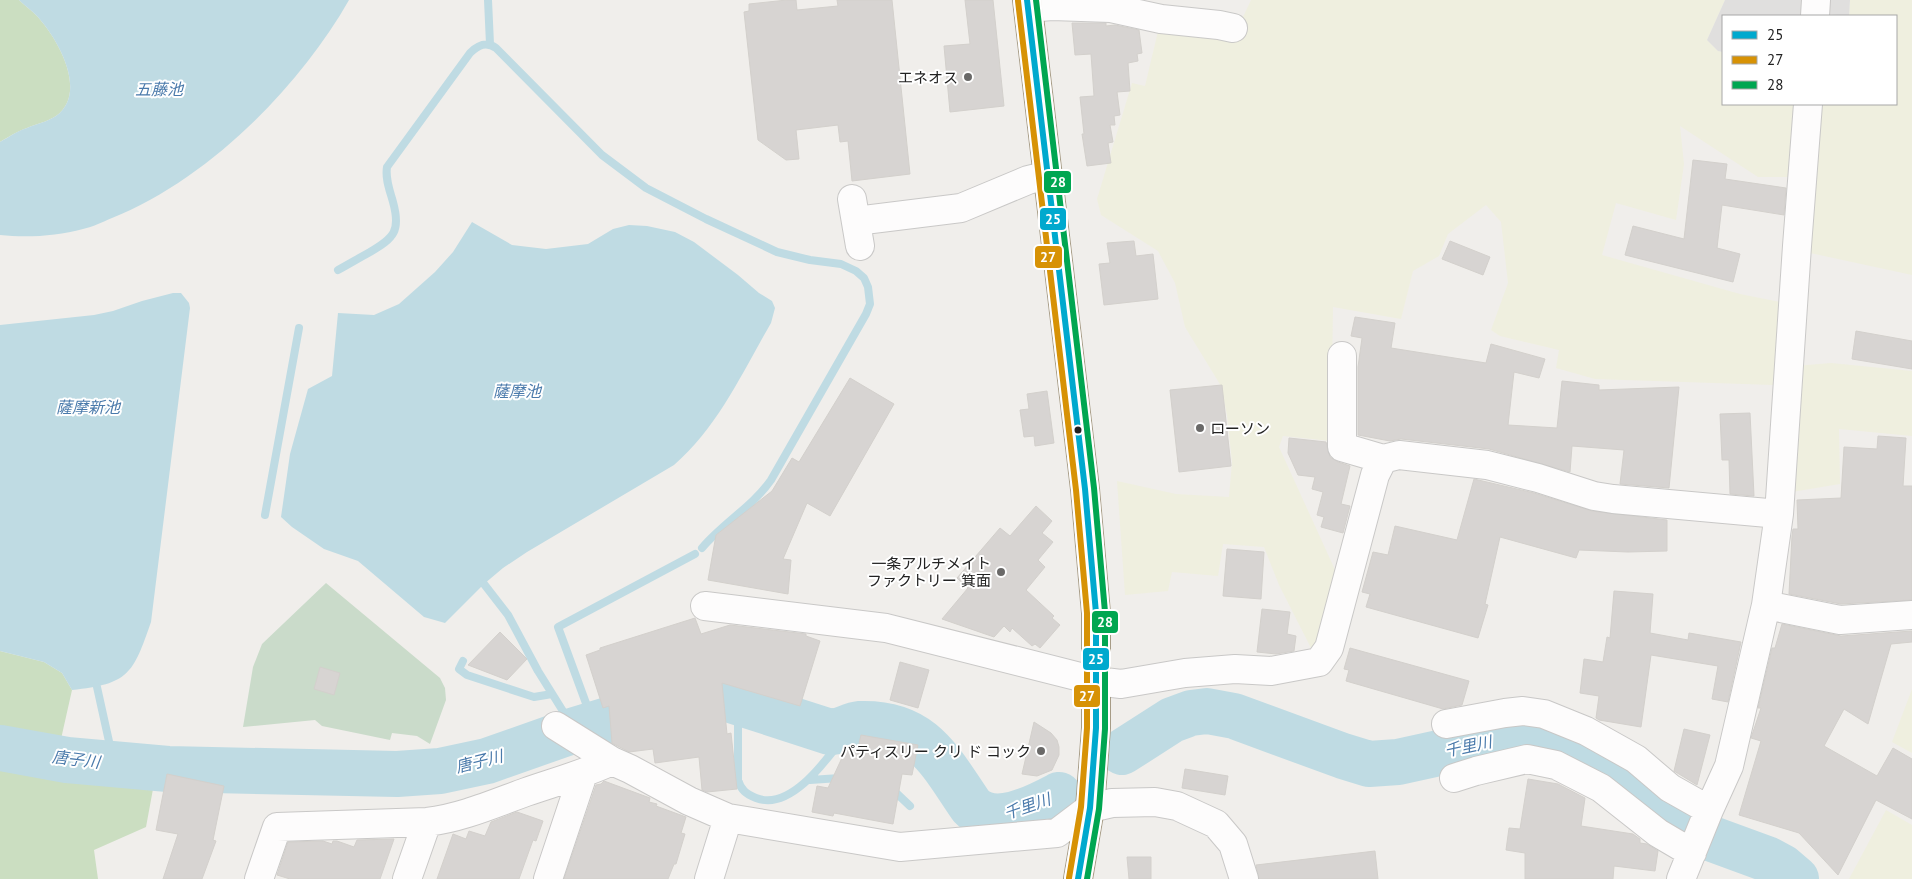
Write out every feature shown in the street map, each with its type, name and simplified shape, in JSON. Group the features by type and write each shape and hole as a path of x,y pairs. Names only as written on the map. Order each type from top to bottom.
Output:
{"main road":[{"path":"1027,4 1085,489 1096,613 1096,728 1090,808 1078,879"}],"street":[{"path":"1815,15 1816,0"},
{"path":"1027,4 1111,8 1161,19 1232,28"},
{"path":"1681,879 1729,766 1766,605 1780,514 1808,105"},
{"path":"856,222 962,208 1028,180 1048,175"},
{"path":"1342,356 1342,447 1383,459 1399,455 1487,464 1594,496 1613,499 1780,514"},
{"path":"705,606 886,628 1096,681 1121,684 1185,673 1235,669 1271,671 1319,662 1329,648 1375,475 1383,459"},
{"path":"1766,605 1840,620 1912,615"},
{"path":"1446,724 1523,711 1544,714 1586,731 1636,759 1670,788 1709,810"},
{"path":"566,733 612,761 630,768 680,796 728,818 900,847 1057,833 1090,808 1112,803 1155,802 1177,806 1216,824 1233,844 1244,879"},
{"path":"1454,778 1527,759 1556,765 1601,788 1658,833 1692,853"},
{"path":"259,879 277,827 448,820 551,783 583,774 612,761"},
{"path":"548,879 583,774"},
{"path":"709,879 728,818"},
{"path":"407,879 427,822"}],"green space":[{"path":"0,0 19,0 44,25 53,37 66,65 70,79 70,93 65,106 56,116 20,131 0,142"},
{"path":"1251,0 1725,0 1707,40 1718,51 1722,52 1722,105 1795,105 1788,177 1758,177 1680,126 1684,164 1676,220 1616,203 1602,255 1740,294 1780,302 1773,385 1595,379 1556,368 1559,350 1500,336 1491,330 1508,283 1501,222 1486,205 1448,234 1439,256 1413,271 1401,319 1333,307 1331,441 1283,436 1279,447 1336,572 1321,628 1312,650 1279,585 1264,547 1223,544 1218,576 1172,572 1168,591 1125,595 1117,481 1176,494 1229,497 1232,462 1227,415 1221,386 1185,327 1175,283 1158,251 1101,215 1097,199 1132,83 1145,86 1159,27 1228,39 1244,15"},
{"path":"1850,0 1912,0 1912,275 1801,251 1817,105 1897,105 1897,15 1849,15"},
{"path":"1831,363 1912,371 1912,436 1839,429 1840,484 1792,492 1795,366"},
{"path":"326,583 440,678 445,688 446,700 430,744 417,736 392,733 390,740 322,726 315,720 243,727 253,667 262,644"},
{"path":"0,651 44,662 62,673 72,690 61,739 145,755 153,789 146,827 94,850 98,879 0,879"},
{"path":"1912,689 1912,753 1892,742"},
{"path":"1886,810 1912,825 1912,879 1849,879"}],"shaded area":[{"path":"1725,0 1806,0 1804,15 1722,15 1722,52 1718,51 1707,40"},
{"path":"1826,0 1850,0 1849,15 1825,14"}],"water":[{"name":"五藤池","path":"19,0 349,0 304,66 277,98 216,156 182,180 147,201 112,218 90,227 73,231 42,236 21,236 0,235 0,142 20,131 56,116 65,106 70,93 70,79 60,50 53,37 36,15"},
{"name":"薩摩池","path":"472,222 512,245 546,249 588,244 613,229 629,225 647,226 675,232 694,242 738,275 759,293 772,301 775,308 771,323 739,380 716,417 690,450 674,465 503,568 445,623 424,617 358,561 324,549 281,517 290,454 308,389 332,376 338,313 374,315 399,304 435,272 453,252"},
{"name":"薩摩新池","path":"173,293 181,293 189,303 190,308 151,622 139,654 126,673 117,680 106,684 72,690 62,673 44,662 0,651 0,325 94,315"}],"building":[{"path":"796,0 797,10 838,6 837,0 892,0 910,174 852,181 848,141 840,142 838,125 796,130 799,159 786,160 758,140 744,12 749,11 749,4"},
{"path":"965,0 993,0 1004,106 950,112 944,46 970,44"},
{"path":"1072,23 1106,23 1106,26 1115,25 1139,30 1142,53 1137,54 1138,61 1128,63 1130,91 1117,92 1120,115 1114,116 1115,125 1110,125 1113,142 1108,143 1111,163 1087,166 1082,134 1084,134 1080,97 1094,96 1091,54 1075,55"},
{"path":"1693,160 1727,164 1725,179 1786,188 1784,215 1722,205 1717,248 1740,254 1733,282 1625,255 1633,226 1684,239"},
{"path":"1134,241 1136,256 1153,254 1158,299 1104,305 1099,264 1110,263 1107,243"},
{"path":"1450,241 1490,257 1483,275 1442,259"},
{"path":"1355,317 1395,323 1391,348 1486,363 1491,344 1545,359 1539,378 1514,372 1508,425 1557,428 1562,381 1599,385 1599,390 1679,387 1669,488 1620,484 1624,450 1572,446 1570,472 1489,449 1401,439 1390,441 1358,435 1358,367 1362,338 1351,336"},
{"path":"1856,331 1912,341 1912,369 1852,359"},
{"path":"850,378 894,404 830,516 807,503 783,559 791,560 788,594 708,580 716,535 772,491 792,458 799,462"},
{"name":"ローソン","path":"1222,385 1231,466 1179,472 1170,390"},
{"path":"1047,391 1054,443 1035,446 1034,436 1024,437 1020,410 1029,409 1027,394"},
{"path":"1750,413 1754,496 1730,494 1729,460 1722,460 1720,414"},
{"path":"1878,436 1906,438 1903,486 1912,486 1912,600 1841,604 1789,594 1792,536 1793,529 1798,529 1797,500 1841,498 1844,447 1877,449"},
{"path":"1289,438 1326,442 1330,457 1350,466 1341,504 1350,506 1343,533 1321,527 1324,517 1317,515 1323,492 1312,489 1315,477 1298,475 1288,453"},
{"path":"1474,479 1534,493 1592,511 1667,520 1667,551 1579,550 1576,558 1500,537 1485,604 1488,605 1478,638 1366,607 1370,594 1362,592 1373,552 1388,555 1395,526 1457,540"},
{"name":"一条アルチメイト ファクトリー 箕面","path":"1036,506 1052,521 1042,533 1053,542 1038,560 1045,567 1026,590 1054,616 1052,618 1060,625 1040,648 1035,644 1032,646 1012,628 1010,632 1004,626 994,637 942,619 968,588 957,578 1000,528 1010,536"},
{"path":"1227,549 1264,552 1261,599 1223,596"},
{"path":"1614,591 1653,594 1650,633 1688,640 1689,633 1741,642 1728,702 1712,699 1718,666 1651,655 1641,727 1596,718 1599,696 1580,693 1584,659 1603,662 1607,637 1610,638"},
{"path":"1262,609 1290,612 1287,634 1296,636 1294,651 1276,654 1257,652"},
{"path":"695,618 701,634 730,625 806,634 806,636 820,641 800,706 722,683 727,734 731,733 737,789 707,792 702,790 699,757 655,763 653,749 629,752 612,743 609,706 603,708 586,655 600,650 600,648"},
{"path":"1782,624 1841,636 1912,631 1912,642 1891,644 1868,724 1844,709 1824,746 1877,776 1893,748 1912,759 1912,819 1876,800 1838,875 1799,833 1739,815 1761,741 1751,738 1761,708 1758,708 1772,648 1775,648"},
{"path":"500,632 527,659 507,680 468,665"},
{"path":"1350,648 1469,681 1462,705 1443,709 1346,681 1349,670 1344,669"},
{"path":"900,662 929,670 918,708 890,700"},
{"path":"320,667 340,673 334,695 314,689"},
{"name":"パティスリー クリ ド コック","path":"1034,722 1051,733 1057,740 1059,747 1059,755 1052,770 1037,776 1022,774"},
{"path":"1684,729 1710,735 1697,785 1674,771"},
{"path":"861,735 918,745 912,775 902,774 893,824 834,813 833,816 812,812 817,786 828,788 847,747 857,752"},
{"path":"1185,769 1228,776 1225,795 1182,788"},
{"path":"167,774 224,786 213,840 216,841 202,879 163,879 178,834 156,830"},
{"path":"1528,779 1558,784 1585,798 1581,826 1633,834 1640,839 1640,843 1647,844 1658,851 1655,871 1614,866 1613,879 1525,879 1525,853 1506,850 1509,828 1520,829"},
{"path":"604,781 650,798 649,802 657,804 656,806 686,817 681,833 685,834 676,864 674,864 668,879 564,879 596,785"},
{"path":"517,812 543,821 536,841 533,840 519,879 437,879 453,834 466,839 469,831 485,836 491,822"},
{"path":"394,839 380,879 290,879 277,875 288,842 323,841 332,844 333,841 337,841 354,847 357,840"},
{"path":"1375,851 1378,879 1259,879 1256,865"},
{"path":"1127,857 1151,857 1151,879 1129,879"}],"waterway":[{"path":"488,0 490,44"},
{"path":"338,270 378,247 394,233 396,220 387,180 387,167 470,53 485,44 496,48 602,155 646,188 706,219 777,252 810,260 841,264 856,271 864,278 868,287 870,304 866,314 771,480 755,498 702,548"},
{"path":"265,515 299,328"},
{"path":"594,725 558,627 695,554"},
{"path":"484,584 508,615 538,671 571,724"},
{"path":"463,661 459,669 467,675 534,697 552,694"},
{"path":"97,687 114,764"},
{"name":"唐子川","path":"0,748 67,760 168,769 397,774 440,771 487,761 575,730 703,691 830,732 860,724 882,725 900,730 915,737 928,747 971,806 980,813 991,816 1015,814 1059,795"},
{"path":"738,703 738,780 744,791 756,798 770,800 784,796 798,788 824,763 853,725"},
{"name":"千里川","path":"1122,752 1172,720 1191,713 1207,711 1234,716 1369,764 1398,762 1503,739 1528,738 1556,745 1603,766 1685,829 1767,859 1782,867 1796,879"},
{"path":"810,780 840,778"},
{"path":"892,789 910,806"}],"transit line":[{"name":"25","path":"1027,0 1085,489 1096,613 1096,728 1090,808 1078,879"},
{"name":"28","path":"1036,0 1094,488 1105,612 1105,729 1099,809 1087,879"},
{"name":"27","path":"1018,1 1076,490 1087,613 1087,728 1081,807 1069,878"}],"place":[{"name":"エネオス","path":"968,77"},
{"name":"ローソン","path":"1200,428"},
{"name":"一条アルチメイト ファクトリー 箕面","path":"1001,572"},
{"name":"パティスリー クリ ド コック","path":"1041,751"}]}
